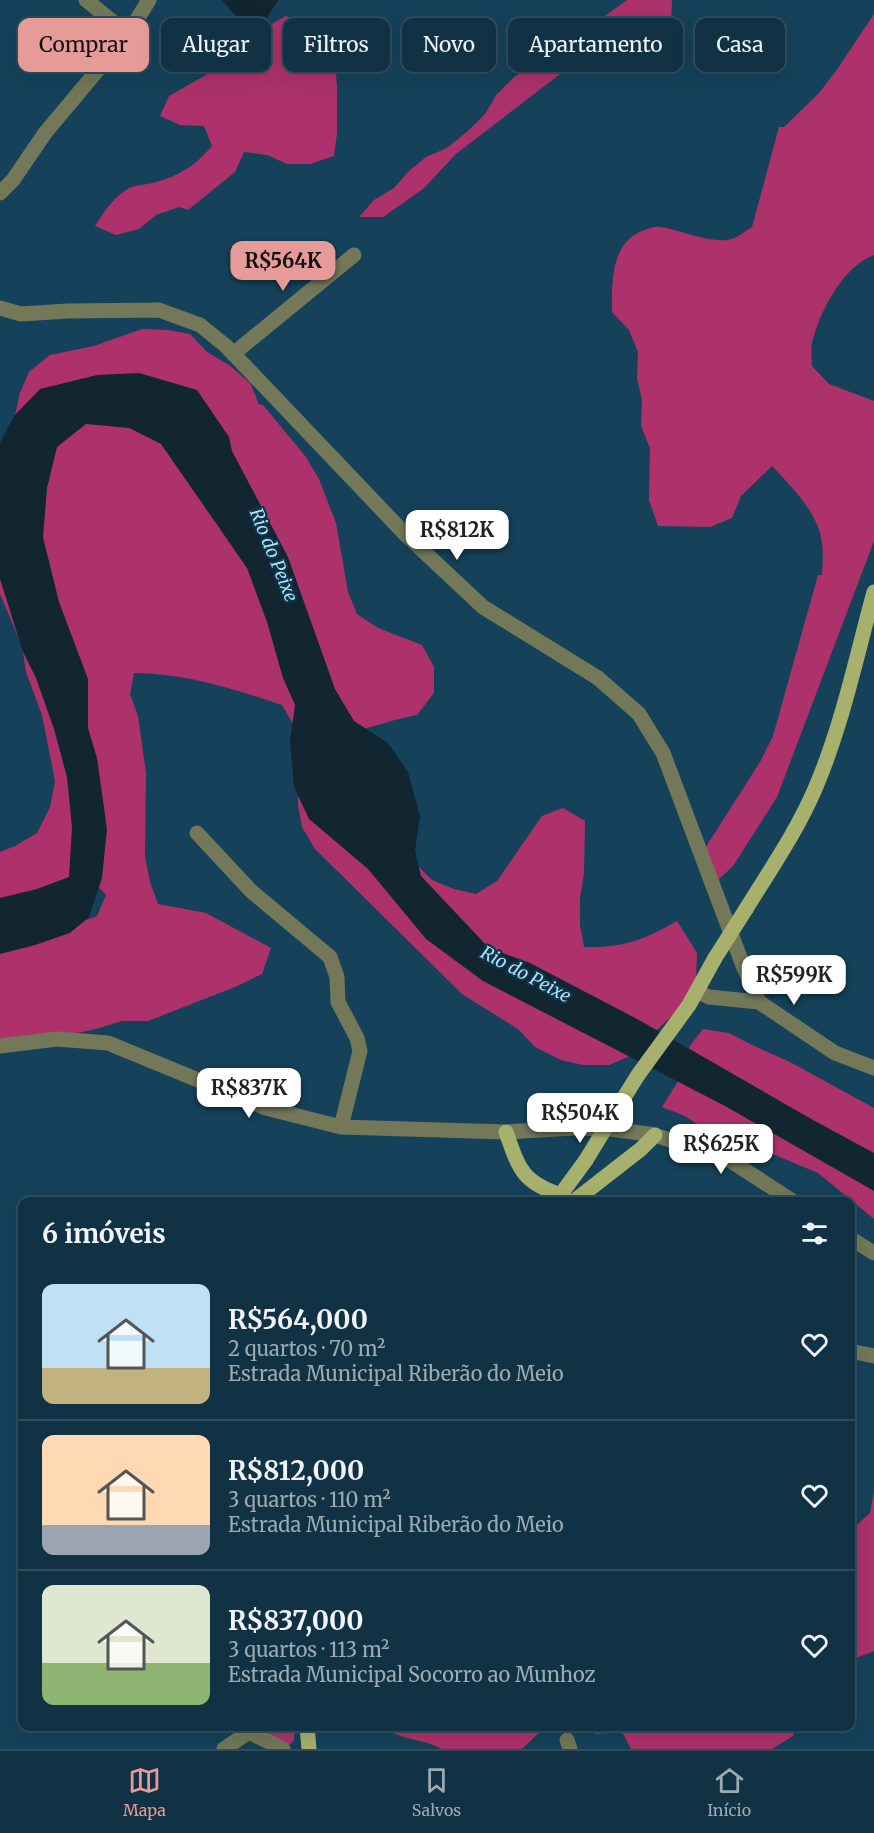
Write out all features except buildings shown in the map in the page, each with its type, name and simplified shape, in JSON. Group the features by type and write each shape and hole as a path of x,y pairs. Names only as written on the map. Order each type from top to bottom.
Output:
{"main road":[{"path":"565,1197 638,1075 693,999 715,958 784,847 814,791 838,728 874,592"},
{"path":"506,1132 517,1163 533,1183 538,1197"},
{"path":"568,1197 641,1149 655,1135"},
{"path":"533,1183 558,1197"},
{"path":"307,1731 309,1749"}],"street":[{"path":"86,0 108,18"},
{"path":"138,18 149,0"},
{"path":"0,193 13,180 45,133 96,72"},
{"path":"233,354 354,255"},
{"path":"2,311 21,314 159,310 200,325 233,354 405,534 483,607 598,678 639,714 663,753 759,1002"},
{"path":"197,833 251,891 330,957 337,977 338,1002 357,1038 360,1051 341,1127"},
{"path":"693,999 709,997 759,1002 835,1053 874,1068"},
{"path":"0,1046 57,1039 108,1043 266,1108 341,1127 506,1132 572,1128 612,1129 655,1135 731,1161 786,1197"},
{"path":"855,1241 874,1252"},
{"path":"855,1352 874,1356"},
{"path":"224,1749 248,1731"},
{"path":"254,1731 283,1749"}],"shaded area":[{"path":"627,0 672,0 671,18 602,18"},
{"path":"874,14 874,255 853,269 835,290 817,327 811,349 812,366 829,384 874,401 874,541 777,797 733,866 715,883 702,853 760,762 773,736 818,575 822,575 821,539 818,527 809,510 772,466 741,496 732,518 710,527 658,526 649,500 650,448 641,426 642,400 637,378 638,352 629,330 612,312 615,266 624,245 632,237 651,228 658,227 702,238 728,240 752,227 779,127 784,127 819,93"},
{"path":"286,16 291,18 283,18 283,72 336,72 337,133 334,156 310,164 287,164 267,155 244,152 235,172 188,210 179,207 156,215 139,229 116,235 95,226 112,202 126,190 178,174 192,165 212,146 204,126 180,125 160,116 169,96 211,72 271,72 271,24"},
{"path":"523,72 563,72 456,154 423,189 383,217 359,217 374,200 394,188 426,157 447,148 468,131 485,114 497,94 514,77"},
{"path":"142,329 190,334 207,352 229,365 250,383 259,404 263,405 306,457 319,479 336,523 348,592 357,614 378,628 422,645 434,667 434,693 417,715 351,732 415,863 432,880 454,889 476,894 497,881 542,816 563,808 585,821 584,873 580,899 580,925 584,947 633,942 677,921 697,953 696,983 683,1005 630,1056 609,1065 583,1065 561,1060 535,1047 518,1029 462,994 315,849 302,827 298,805 299,748 295,727 282,705 191,679 134,673 130,694 138,716 146,773 145,856 150,882 158,904 206,913 271,948 262,974 148,1021 122,1021 96,1029 0,1049 0,953 97,916 106,895 89,877 0,911 0,852 37,833 50,807 55,781 42,715 26,672 22,646 0,594 0,452 29,372 50,355 94,346"},
{"path":"703,1029 729,1033 790,1062 874,1108 874,1219 855,1203 855,1197 847,1197 818,1173 775,1155 725,1143 685,1116 662,1107 685,1070 689,1047"},
{"path":"874,1491 874,1651 855,1658 855,1526 870,1513"},
{"path":"267,1731 295,1731 294,1740 285,1749"},
{"path":"388,1731 541,1731 520,1749 442,1749"},
{"path":"589,1731 794,1731 793,1736 772,1749 631,1749 622,1732 596,1734"}],"water":[{"path":"222,0 279,0 268,18 238,18"},
{"name":"Rio do Peixe","path":"139,373 197,390 229,437 232,451 288,557 335,689 354,721 388,743 408,772 420,816 415,851 421,876 489,948 530,963 639,1020 874,1153 874,1191 725,1106 483,981 426,939 368,869 309,819 294,787 290,741 295,705 283,678 267,622 247,568 161,444 129,428 86,424 57,447 47,488 43,537 59,602 88,679 88,728 97,758 107,829 102,878 89,917 70,933 0,954 0,898 37,889 69,877 72,827 67,777 54,729 36,678 23,652 0,579 0,443 14,416 40,389 97,375"}]}
